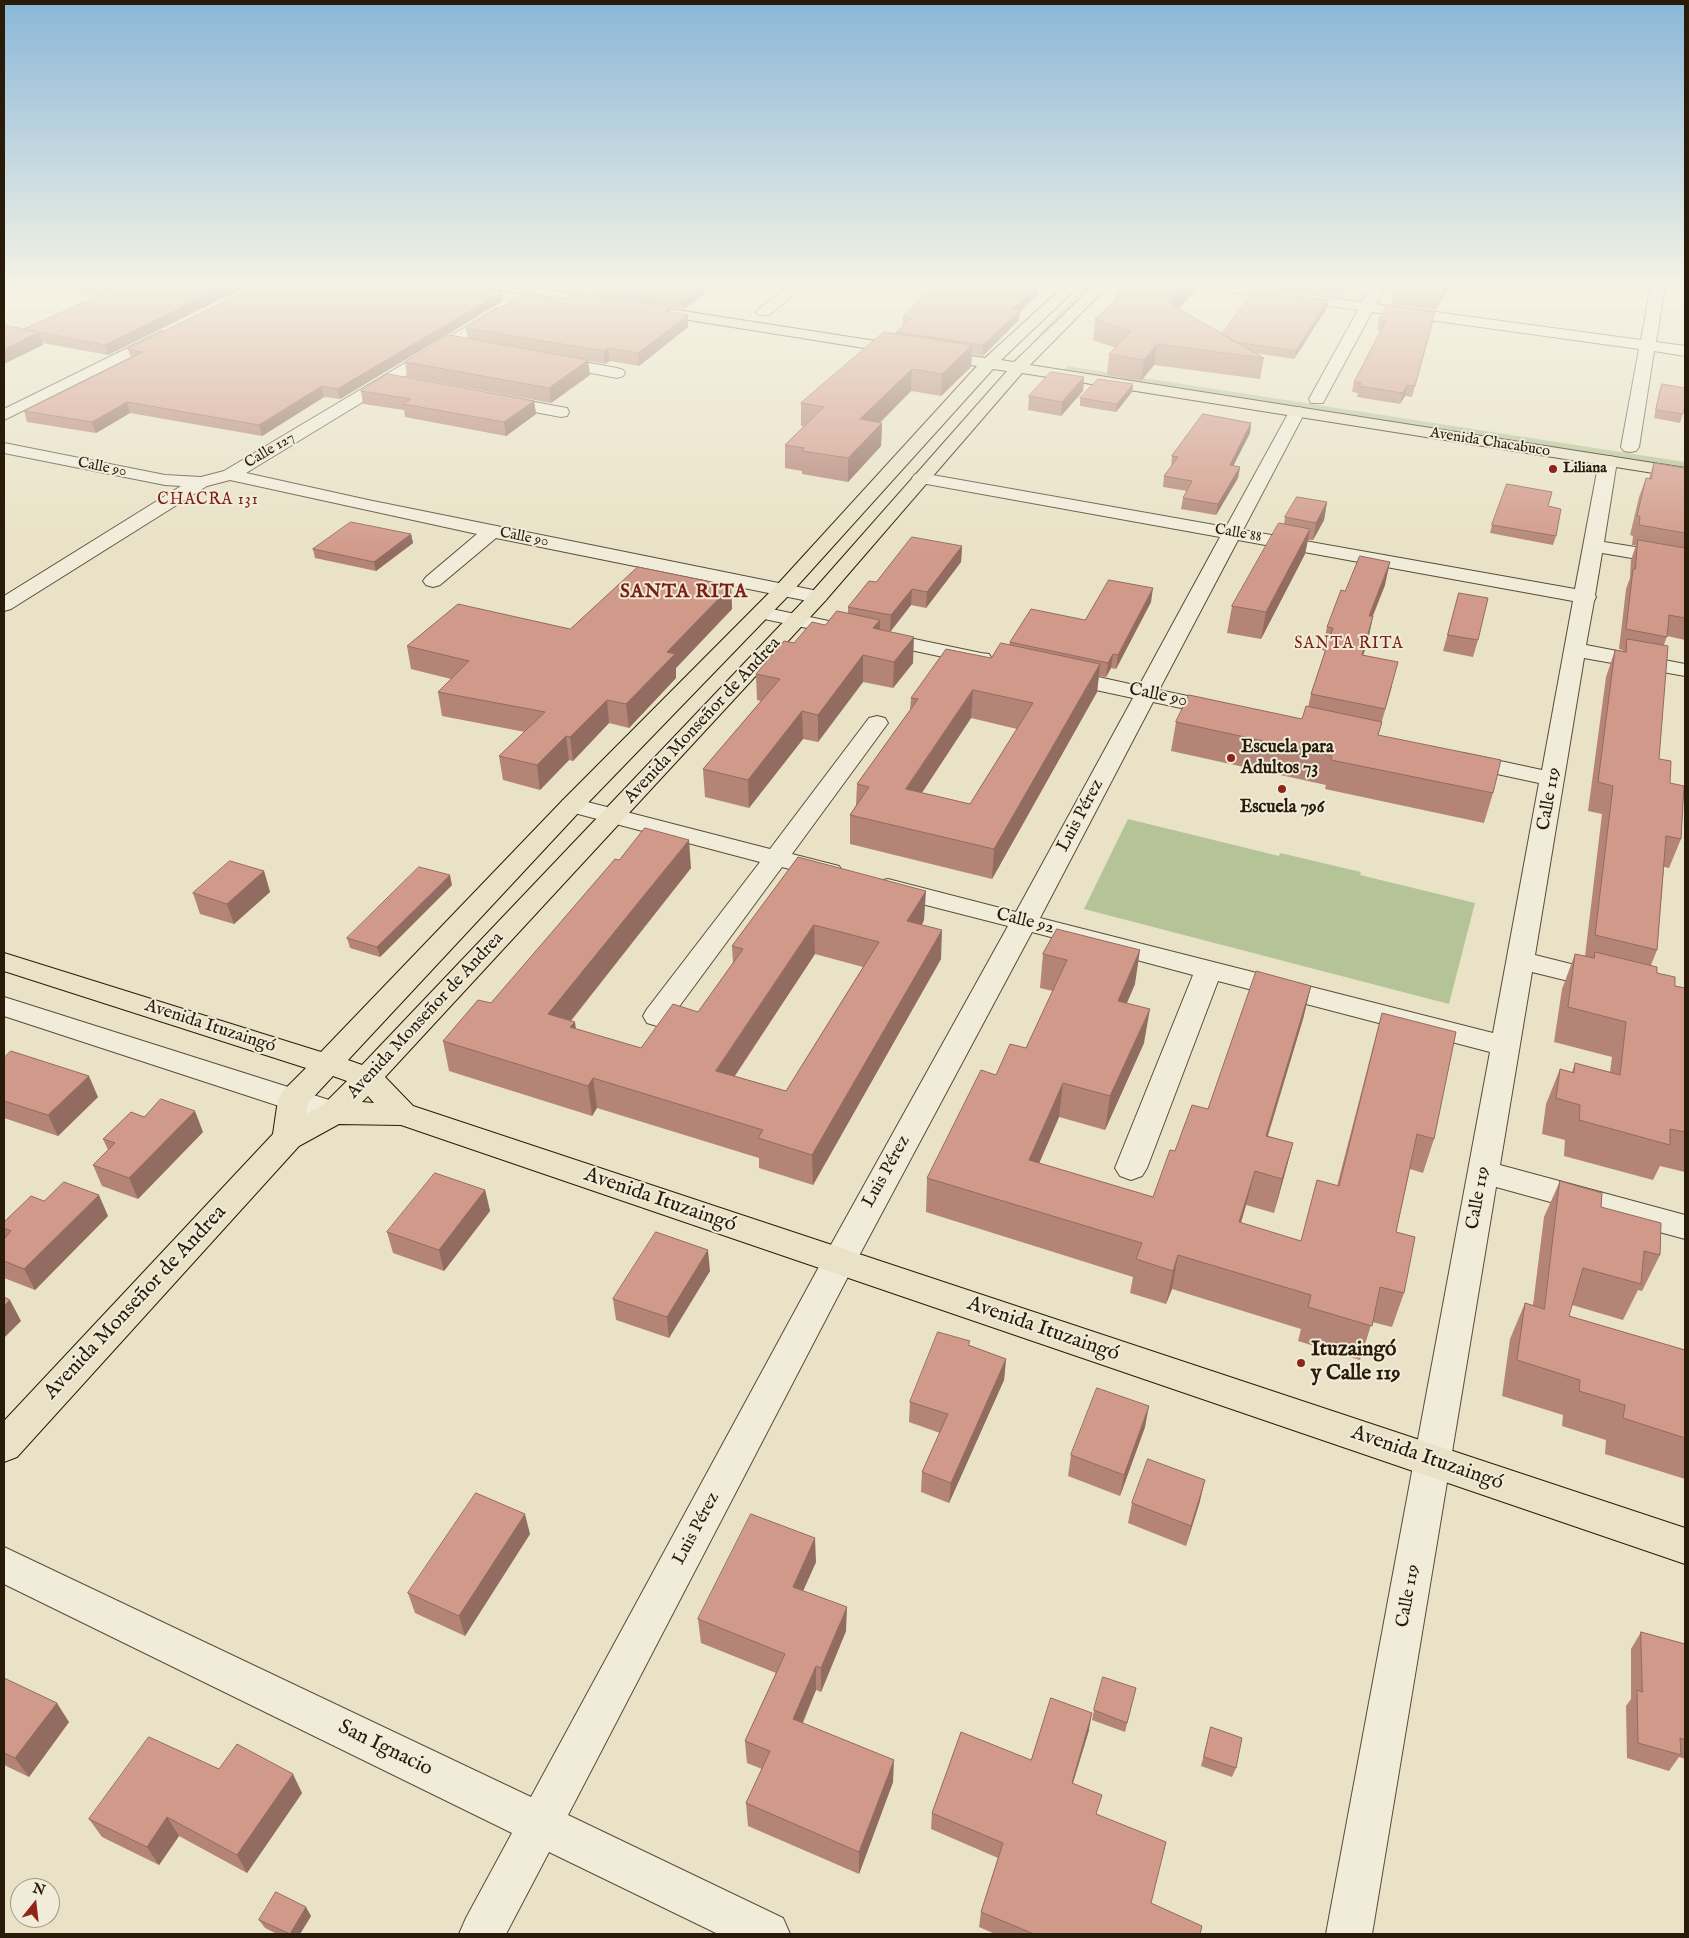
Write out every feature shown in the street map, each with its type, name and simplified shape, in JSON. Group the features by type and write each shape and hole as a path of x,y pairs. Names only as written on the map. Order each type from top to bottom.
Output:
{"main road":[{"name":"Avenida Monseñor de Andrea","path":"294,1100 572,805 784,590 979,375"},
{"name":"Avenida Monseñor de Andrea","path":"4,1446 288,1138 334,1113 368,1077 798,620 1012,375"},
{"name":"Avenida Chacabuco","path":"1118,375 1304,402 1616,451 1685,473"},
{"name":"Avenida Chacabuco","path":"1304,402 1337,402"},
{"name":"Avenida Chacabuco","path":"1616,451 1649,450"},
{"name":"Avenida Ituzaingó","path":"4,962 368,1077 402,1114"},
{"path":"288,1138 294,1100"},
{"name":"Avenida Ituzaingó","path":"334,1113 402,1114 1685,1546"}],"street":[{"path":"4,415 83,375"},
{"name":"Calle 127","path":"4,605 201,482 230,476 396,375"},
{"name":"Luis Pérez","path":"482,1934 838,1261 1024,922 1304,402 1322,375"},
{"name":"Calle 119","path":"1349,1934 1594,546 1616,451 1638,375"},
{"path":"388,380 407,383"},
{"path":"484,398 561,412"},
{"name":"Calle 90","path":"4,448 165,480 201,482"},
{"name":"Calle 90","path":"230,476 368,506 818,597"},
{"name":"Calle 88","path":"921,478 1586,596"},
{"path":"433,581 492,531"},
{"path":"1594,546 1685,561"},
{"path":"762,613 1001,663"},
{"path":"1576,650 1685,670"},
{"name":"Calle 90","path":"1040,671 1244,714"},
{"path":"657,1016 877,723"},
{"path":"1447,757 1553,779"},
{"name":"Calle 92","path":"572,805 1506,1046"},
{"path":"1522,961 1628,987"},
{"path":"1131,1168 1208,970"},
{"name":"Avenida Ituzaingó","path":"4,1006 334,1113"},
{"path":"1484,1172 1685,1227"},
{"name":"San Ignacio","path":"4,1565 767,1934"}],"green space":[{"path":"1084,375 1128,375 1685,462 1685,469"},
{"path":"1128,819 1279,856 1280,853 1361,872 1360,875 1475,903 1449,1004 1084,909"}],"building":[{"path":"96,375 360,375 337,389 322,386 259,425 127,402 92,422 24,411"},
{"path":"386,375 396,375 534,401 504,422 403,404 411,399 361,391"},
{"path":"479,375 566,375 549,388"},
{"path":"833,375 905,375 860,419 882,423 848,458 802,451 804,448 785,445 824,407 801,403"},
{"path":"1048,375 1084,377 1062,402 1029,396"},
{"path":"1357,375 1418,375 1415,386 1407,385 1403,393 1359,386 1361,383 1354,382"},
{"path":"1098,379 1133,384 1117,404 1080,398"},
{"path":"1662,384 1685,388 1683,414 1656,410"},
{"path":"1203,414 1251,423 1230,465 1240,467 1218,504 1183,498 1192,481 1164,476 1178,457 1172,456"},
{"path":"1654,463 1685,468 1685,533 1639,525 1640,516 1637,516 1646,478 1651,479"},
{"path":"1507,484 1552,492 1548,506 1561,509 1556,536 1492,525"},
{"path":"1297,497 1327,502 1316,523 1285,517"},
{"path":"351,522 411,534 374,562 313,549"},
{"path":"1279,523 1310,529 1266,612 1232,606"},
{"path":"912,537 962,546 927,592 912,589 891,615 848,607 869,581 876,582"},
{"path":"1638,540 1685,548 1685,618 1669,615 1667,637 1626,629"},
{"path":"1360,556 1390,562 1369,616 1373,616 1362,655 1398,662 1385,709 1311,694 1333,628 1327,627 1341,590 1345,591"},
{"path":"638,567 731,586 667,652 675,654 626,704 607,700 570,737 566,736 537,765 499,756 545,712 438,692 469,661 407,646 458,604 570,629"},
{"path":"1109,580 1153,588 1118,655 1113,654 1108,663 1010,642 1031,609 1085,620"},
{"path":"1459,593 1488,598 1478,640 1448,635"},
{"path":"837,611 880,620 873,628 914,637 894,662 863,655 818,715 802,711 748,780 703,769 780,679 756,674 784,641 794,643 812,622 825,625"},
{"path":"1627,639 1668,646 1659,759 1671,761 1670,783 1684,786 1681,839 1666,836 1657,950 1595,935 1613,786 1598,782 1615,650 1626,652"},
{"path":"1001,643 1100,664 994,849 850,815 869,787 857,784 918,699 911,698 946,649 991,658","holes":["973,690 1033,703 970,804 906,789"]},
{"path":"1189,695 1302,719 1306,706 1382,722 1378,735 1501,760 1493,793 1331,760 1332,756 1176,722"},
{"path":"645,828 689,840 548,1014 575,1022 570,1027 641,1048 673,1004 698,1012 743,949 732,946 798,857 926,891 907,921 942,930 812,1155 758,1138 763,1130 593,1078 588,1086 443,1041 478,1000 491,1003 615,859 619,860","holes":["814,925 879,942 786,1091 716,1071"]},
{"path":"230,861 264,871 227,904 193,893"},
{"path":"419,867 450,875 377,947 347,938"},
{"path":"1057,929 1140,950 1118,1001 1150,1009 1110,1096 1063,1083 1029,1160 1153,1197 1170,1150 1175,1151 1192,1105 1208,1109 1256,971 1311,986 1266,1136 1293,1143 1282,1179 1255,1171 1239,1222 1301,1241 1317,1180 1339,1186 1382,1013 1456,1032 1434,1139 1417,1134 1396,1232 1415,1237 1404,1293 1380,1287 1372,1326 1308,1307 1311,1295 1178,1255 1173,1271 1136,1259 1142,1243 927,1178 981,1070 996,1075 1010,1044 1026,1048 1067,960 1043,954"},
{"path":"1595,952 1657,967 1657,973 1675,977 1675,986 1685,988 1685,1132 1670,1129 1670,1145 1579,1120 1580,1105 1556,1098 1560,1069 1574,1073 1575,1063 1620,1075 1626,1022 1568,1007 1575,954 1594,958"},
{"path":"11,1051 89,1076 48,1115 4,1101 4,1058"},
{"path":"161,1099 195,1111 129,1178 93,1165 115,1143 103,1139 131,1112 144,1117"},
{"path":"435,1173 485,1190 439,1250 387,1232"},
{"path":"1560,1181 1602,1193 1601,1207 1661,1223 1660,1255 1644,1251 1641,1284 1583,1268 1569,1316 1685,1350 1685,1438 1623,1418 1625,1405 1579,1391 1580,1380 1517,1360 1525,1303 1544,1309"},
{"path":"64,1182 99,1195 24,1269 4,1261 4,1239 11,1231 4,1228 4,1222 31,1196 44,1201"},
{"path":"656,1232 708,1250 667,1317 613,1299"},
{"path":"4,1297 10,1300 4,1306"},
{"path":"938,1332 970,1341 968,1345 1006,1359 951,1483 922,1472 948,1414 910,1402"},
{"path":"1097,1388 1149,1406 1124,1475 1071,1455"},
{"path":"1148,1459 1205,1480 1191,1526 1132,1503"},
{"path":"476,1493 525,1514 459,1616 408,1593"},
{"path":"751,1514 815,1538 793,1587 847,1607 821,1668 816,1666 793,1719 894,1760 859,1852 746,1803 770,1751 745,1741 785,1654 698,1619"},
{"path":"1641,1632 1685,1644 1685,1740 1680,1738 1681,1755 1638,1743 1637,1690 1642,1692"},
{"path":"1103,1677 1136,1688 1127,1723 1094,1710"},
{"path":"4,1678 57,1703 15,1758 4,1753"},
{"path":"1051,1698 1092,1713 1072,1783 1102,1795 1096,1814 1166,1842 1151,1903 1202,1926 1200,1934 1034,1934 981,1912 1003,1843 932,1813 961,1732 1031,1760"},
{"path":"1211,1727 1242,1738 1236,1768 1204,1757"},
{"path":"149,1737 219,1769 237,1744 293,1774 237,1855 167,1817 147,1847 89,1819"},
{"path":"276,1892 306,1907 290,1934 259,1920"}],"place":[{"name":"Liliana","path":"1553,469"},
{"name":"Escuela para Adultos 73","path":"1231,758"},
{"name":"Escuela 796","path":"1282,789"},
{"name":"Ituzaingó y Calle 119","path":"1301,1363"}],"district":[{"name":"CHACRA 131","path":"208,501"},
{"name":"SANTA RITA","path":"684,593"},
{"name":"SANTA RITA","path":"1349,645"}]}
